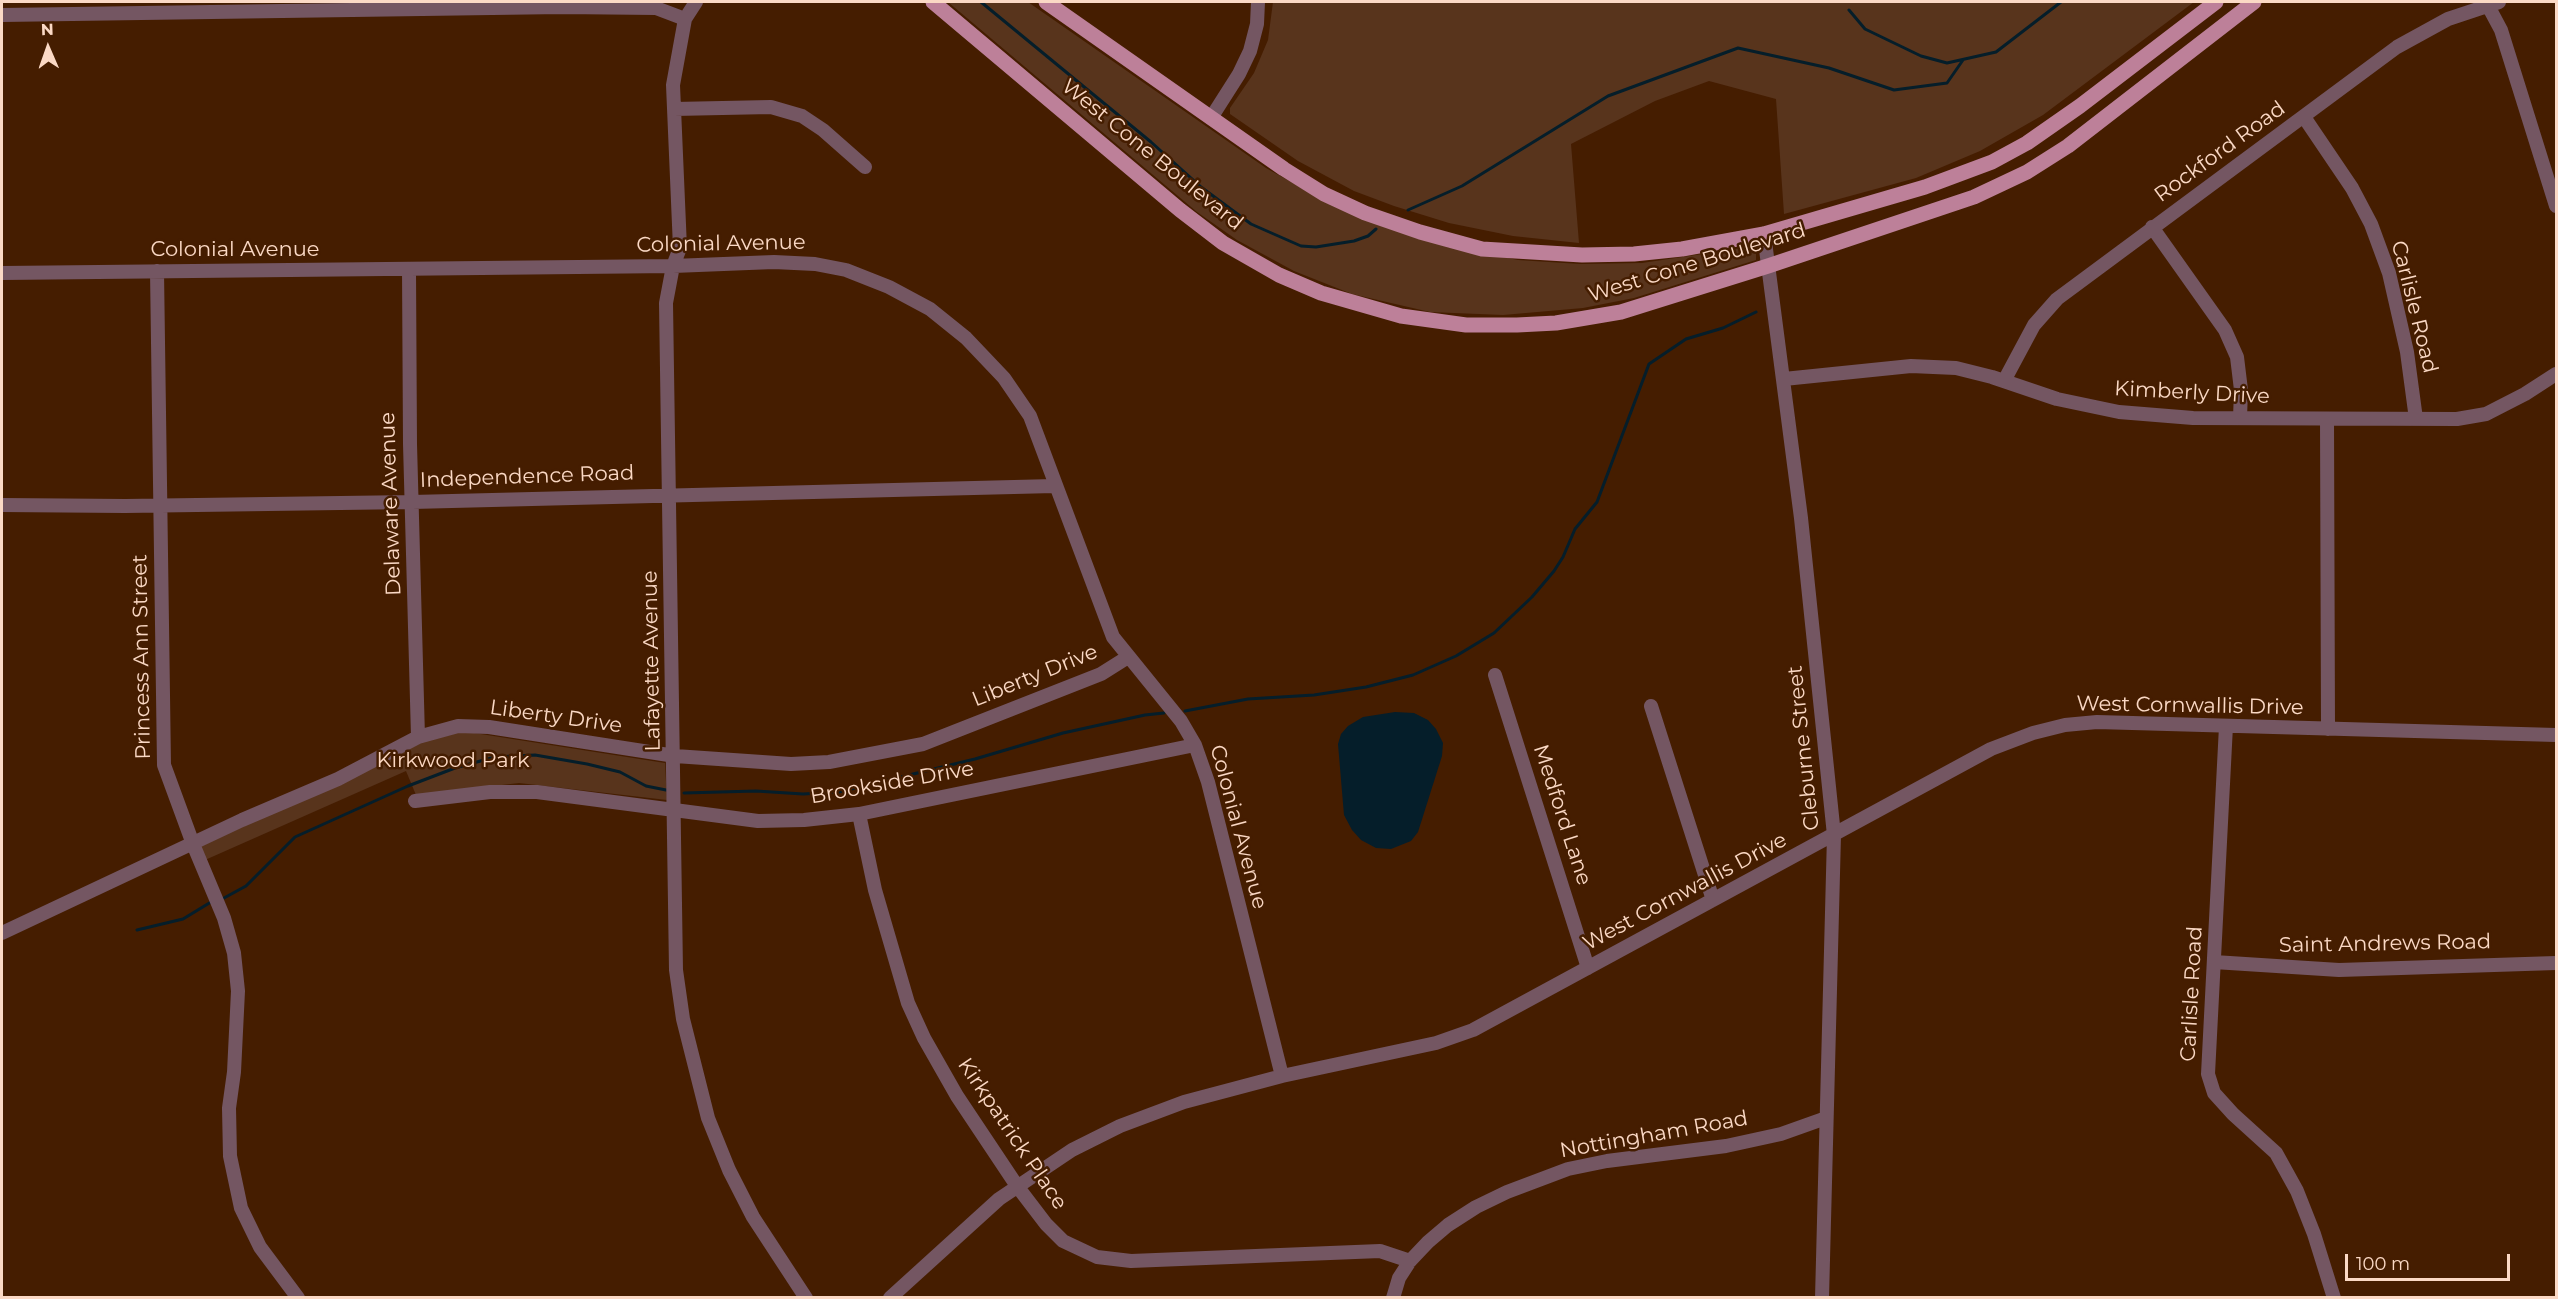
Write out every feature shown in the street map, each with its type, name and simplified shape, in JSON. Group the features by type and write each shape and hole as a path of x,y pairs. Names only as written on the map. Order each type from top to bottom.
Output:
{"main road":[{"name":"West Cone Boulevard","path":"933,2 1180,210 1223,243 1279,275 1321,293 1401,316 1466,325 1556,323 1621,312 1974,197 2027,172 2068,146 2253,2"},
{"name":"West Cone Boulevard","path":"1046,2 1284,170 1324,194 1365,213 1482,249 1582,255 1634,254 1682,249 1764,234 1914,190 1992,162 2027,143 2080,106 2216,2"}],"street":[{"name":"Lafayette Avenue","path":"696,2 685,19 673,85 680,248 672,266 666,303 675,756 676,970 692,1064 708,1118 729,1170 753,1217 806,1298"},
{"path":"1211,118 1234,83 1250,51 1257,24 1258,2"},
{"path":"2491,2 2556,206"},
{"name":"Rockford Road","path":"2004,381 2034,325 2057,299 2397,47 2448,19 2491,2"},
{"path":"2,15 81,8 656,8 685,19"},
{"path":"674,109 771,107 802,116 823,130 865,167"},
{"name":"Carlisle Road","path":"2304,117 2352,188 2371,224 2389,273 2407,352 2416,418"},
{"path":"2152,227 2225,330 2236,357 2241,390 2240,418"},
{"name":"Cleburne Street","path":"1764,234 1812,611 1834,836 1822,1298"},
{"name":"Colonial Avenue","path":"2,273 409,270 774,262 815,264 857,274 930,309 966,338 1004,378 1030,416 1045,454 1054,486 1113,637 1181,721 1195,745 1208,782 1282,1076"},
{"name":"Delaware Avenue","path":"409,270 418,737"},
{"name":"Princess Ann Street","path":"157,271 164,765 193,844 210,880 234,953 238,991 234,1072 229,1108 230,1156 241,1208 260,1247 298,1298"},
{"name":"Kimberly Drive","path":"1784,379 1911,366 1956,368 2057,399 2119,412 2193,418 2327,420 2457,419 2486,414 2525,394 2556,374"},
{"path":"2327,420 2328,729"},
{"name":"Independence Road","path":"2,505 412,502 1054,486"},
{"name":"Liberty Drive","path":"2,933 338,778 418,737 458,726 489,727 675,756 791,764 829,762 877,754 934,739 1101,674 1128,657"},
{"name":"Medford Lane","path":"1496,675 1588,968"},
{"path":"1651,706 1713,900"},
{"name":"West Cornwallis Drive","path":"890,1298 999,1199 1072,1150 1137,1119 1184,1102 1282,1076 1455,1037 1490,1022 1991,749 2048,729 2097,722 2556,735"},
{"name":"Carlisle Road","path":"2226,726 2208,1074 2214,1093 2233,1114 2276,1153 2297,1191 2314,1234 2334,1298"},
{"name":"Brookside Drive","path":"416,801 490,792 537,792 758,821 804,820 859,814 1195,745"},
{"name":"Kirkpatrick Place","path":"859,814 875,890 908,1004 924,1038 957,1096 1017,1186 1046,1224 1063,1241 1080,1251 1105,1259 1131,1261 1380,1251 1410,1261"},
{"name":"Saint Andrews Road","path":"2214,962 2339,970 2556,963"},
{"name":"Nottingham Road","path":"1393,1298 1399,1278 1410,1261 1448,1225 1476,1207 1507,1192 1568,1168 1726,1146 1781,1134 1826,1118"}],"green space":[{"path":"948,2 1028,2 1266,168 1334,206 1461,249 1518,260 1580,264 1642,263 1749,247 1756,252 1756,260 1634,298 1583,308 1503,315 1430,312 1352,294 1294,271 1237,240 1197,212"},
{"path":"1273,2 2194,2 2043,115 1980,151 1916,178 1784,214 1776,99 1709,81 1655,101 1571,144 1579,243 1513,236 1449,223 1394,206 1354,191 1298,161 1230,114 1230,108 1254,73 1268,40"},
{"name":"Kirkwood Park","path":"468,732 665,763 667,800 519,783 416,795 406,771 205,860 199,847 427,738 443,733"}],"water":[{"path":"1395,712 1414,713 1428,720 1443,743 1442,756 1418,832 1411,841 1391,849 1376,848 1361,840 1352,830 1344,815 1338,744 1341,734 1348,726 1363,717"}],"waterway":[{"path":"981,2 1151,142 1201,187 1251,224 1301,246 1316,247 1354,241 1368,236 1376,229"},
{"path":"1849,10 1865,29 1921,56 1947,63 1996,52 2061,2"},
{"path":"1408,210 1462,186 1608,96 1738,48 1829,68 1894,90 1947,83 1963,60"},
{"path":"1185,711 1248,699 1314,695 1366,687 1413,675 1456,656 1494,633 1532,597 1554,571 1575,529 1597,502 1649,364 1686,339 1723,328 1756,312"},
{"path":"684,793 839,792 975,759 1063,733 1164,713"},
{"path":"224,898 246,886 295,837 408,786 455,768 495,757 535,755 587,764 620,772 646,786 666,790"},
{"path":"137,930 183,919 211,902"}]}
